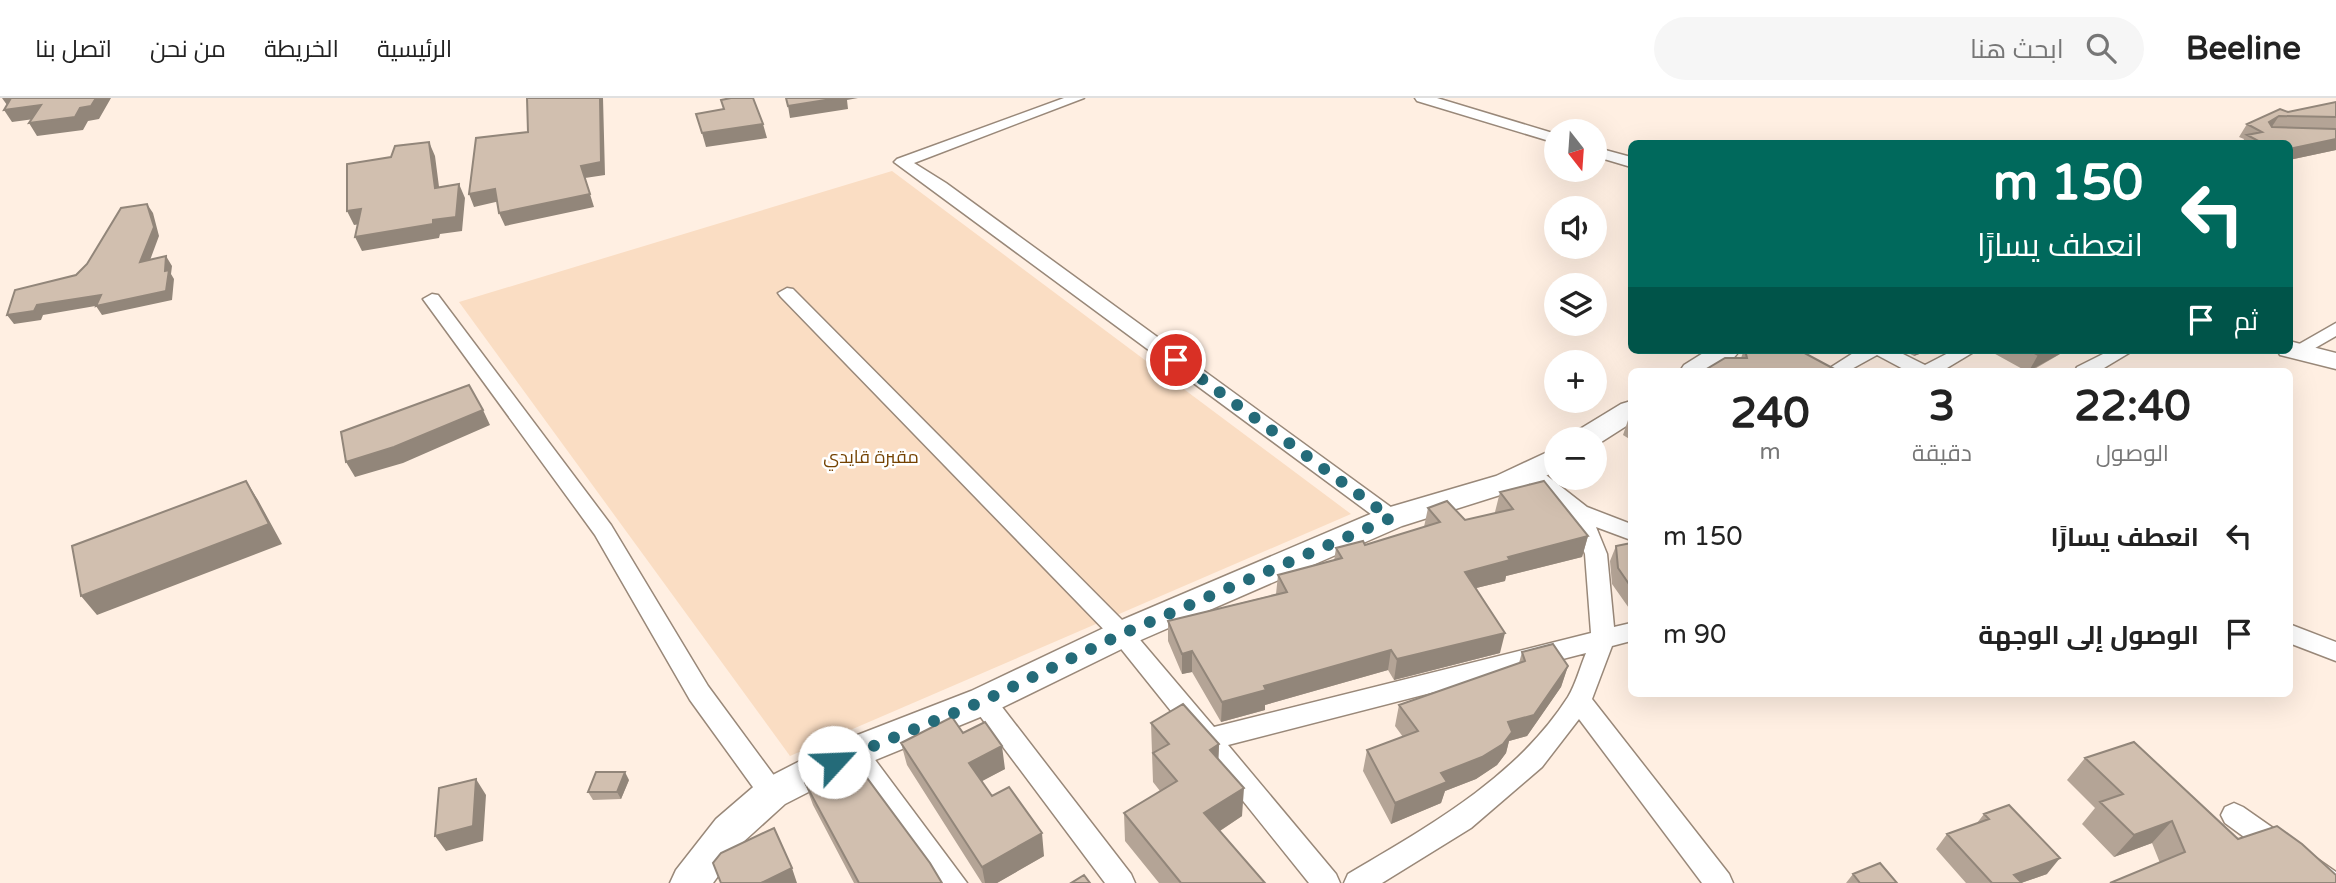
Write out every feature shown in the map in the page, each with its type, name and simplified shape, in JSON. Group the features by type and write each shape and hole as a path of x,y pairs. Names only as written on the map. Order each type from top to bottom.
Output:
{"street":[{"path":"1077,98 902,162 940,186 1391,518"},
{"path":"1422,98 1544,135"},
{"path":"1607,155 1628,161"},
{"path":"787,293 1122,634 1326,883"},
{"path":"432,299 603,530 699,692 772,793"},
{"path":"2293,350 2336,328"},
{"path":"2293,350 2336,361"},
{"path":"1839,368 1865,354"},
{"path":"1889,354 1916,368"},
{"path":"1933,368 1960,354"},
{"path":"2090,368 2117,354"},
{"path":"1604,427 1628,412"},
{"path":"691,883 729,831 772,793 855,751 983,701 1122,634 1391,518 1543,466 1579,512 1596,554 1604,639 1579,701 1533,759 1462,820 1358,883"},
{"path":"1579,512 1628,531"},
{"path":"1209,739 1628,633"},
{"path":"2293,635 2336,652"},
{"path":"983,701 1121,883"},
{"path":"1579,701 1718,883"},
{"path":"855,751 953,883"},
{"path":"2234,815 2329,883"}],"green space":[{"name":"مقبرة قايدي","path":"892,171 1351,514 790,756 459,302"}],"building":[{"path":"11,98 96,98 91,106 80,108 75,117 29,123 41,105 4,110"},
{"path":"527,98 600,98 601,162 581,166 590,194 499,213 495,189 469,194 476,138 528,132"},
{"path":"753,98 763,124 702,133 696,114 724,109 721,100"},
{"path":"786,98 838,98 788,106"},
{"path":"2336,102 2336,117 2279,116 2269,122 2272,127 2336,129 2336,139 2293,148 2293,140 2256,140 2247,135 2262,132 2247,124 2280,109 2288,112"},
{"path":"429,142 435,188 459,184 456,217 433,220 433,224 355,237 361,209 347,211 347,164 391,157 395,146"},
{"path":"147,204 154,227 140,262 166,256 165,271 169,270 166,291 96,306 101,295 37,305 34,311 7,315 15,290 76,275 87,264 121,208"},
{"path":"1746,354 1806,354 1832,368 1708,368 1725,358 1747,358"},
{"path":"469,385 483,410 394,447 346,462 341,432"},
{"path":"246,481 269,524 81,596 72,546"},
{"path":"1544,481 1544,490 1551,490 1588,536 1508,557 1510,560 1465,572 1505,633 1397,659 1391,650 1264,686 1266,690 1222,702 1192,651 1182,654 1168,621 1287,592 1278,575 1342,558 1336,548 1363,541 1365,545 1440,522 1428,508 1447,501 1465,520 1513,509 1500,492"},
{"path":"1628,544 1628,583 1618,568 1616,546"},
{"path":"1553,644 1568,666 1534,715 1508,722 1512,732 1503,744 1482,757 1441,773 1447,782 1395,803 1367,750 1418,731 1399,705 1525,661 1522,652"},
{"path":"1183,704 1219,744 1210,750 1244,788 1204,813 1265,883 1181,883 1124,813 1177,781 1153,753 1169,744 1151,723"},
{"path":"952,717 963,733 985,722 1002,746 969,763 992,796 1009,787 1042,833 982,867 901,743"},
{"path":"2134,742 2238,839 2277,826 2302,844 2336,875 2336,883 2110,883 2185,852 2172,821 2134,835 2100,802 2123,794 2085,758"},
{"path":"853,759 942,883 859,883 805,783"},
{"path":"596,772 625,772 617,792 588,792"},
{"path":"476,779 473,826 435,836 439,788"},
{"path":"2009,805 2060,858 2014,875 2021,882 2019,883 1992,883 1947,834 1989,819 1984,814"},
{"path":"774,828 792,868 761,883 721,883 713,863 721,853"},
{"path":"1880,863 1897,883 1860,883 1853,874"},
{"path":"1084,875 1090,883 1071,883"}],"route":[{"path":"834,762 855,751 983,701 1122,634 1391,518 1176,360"}]}
